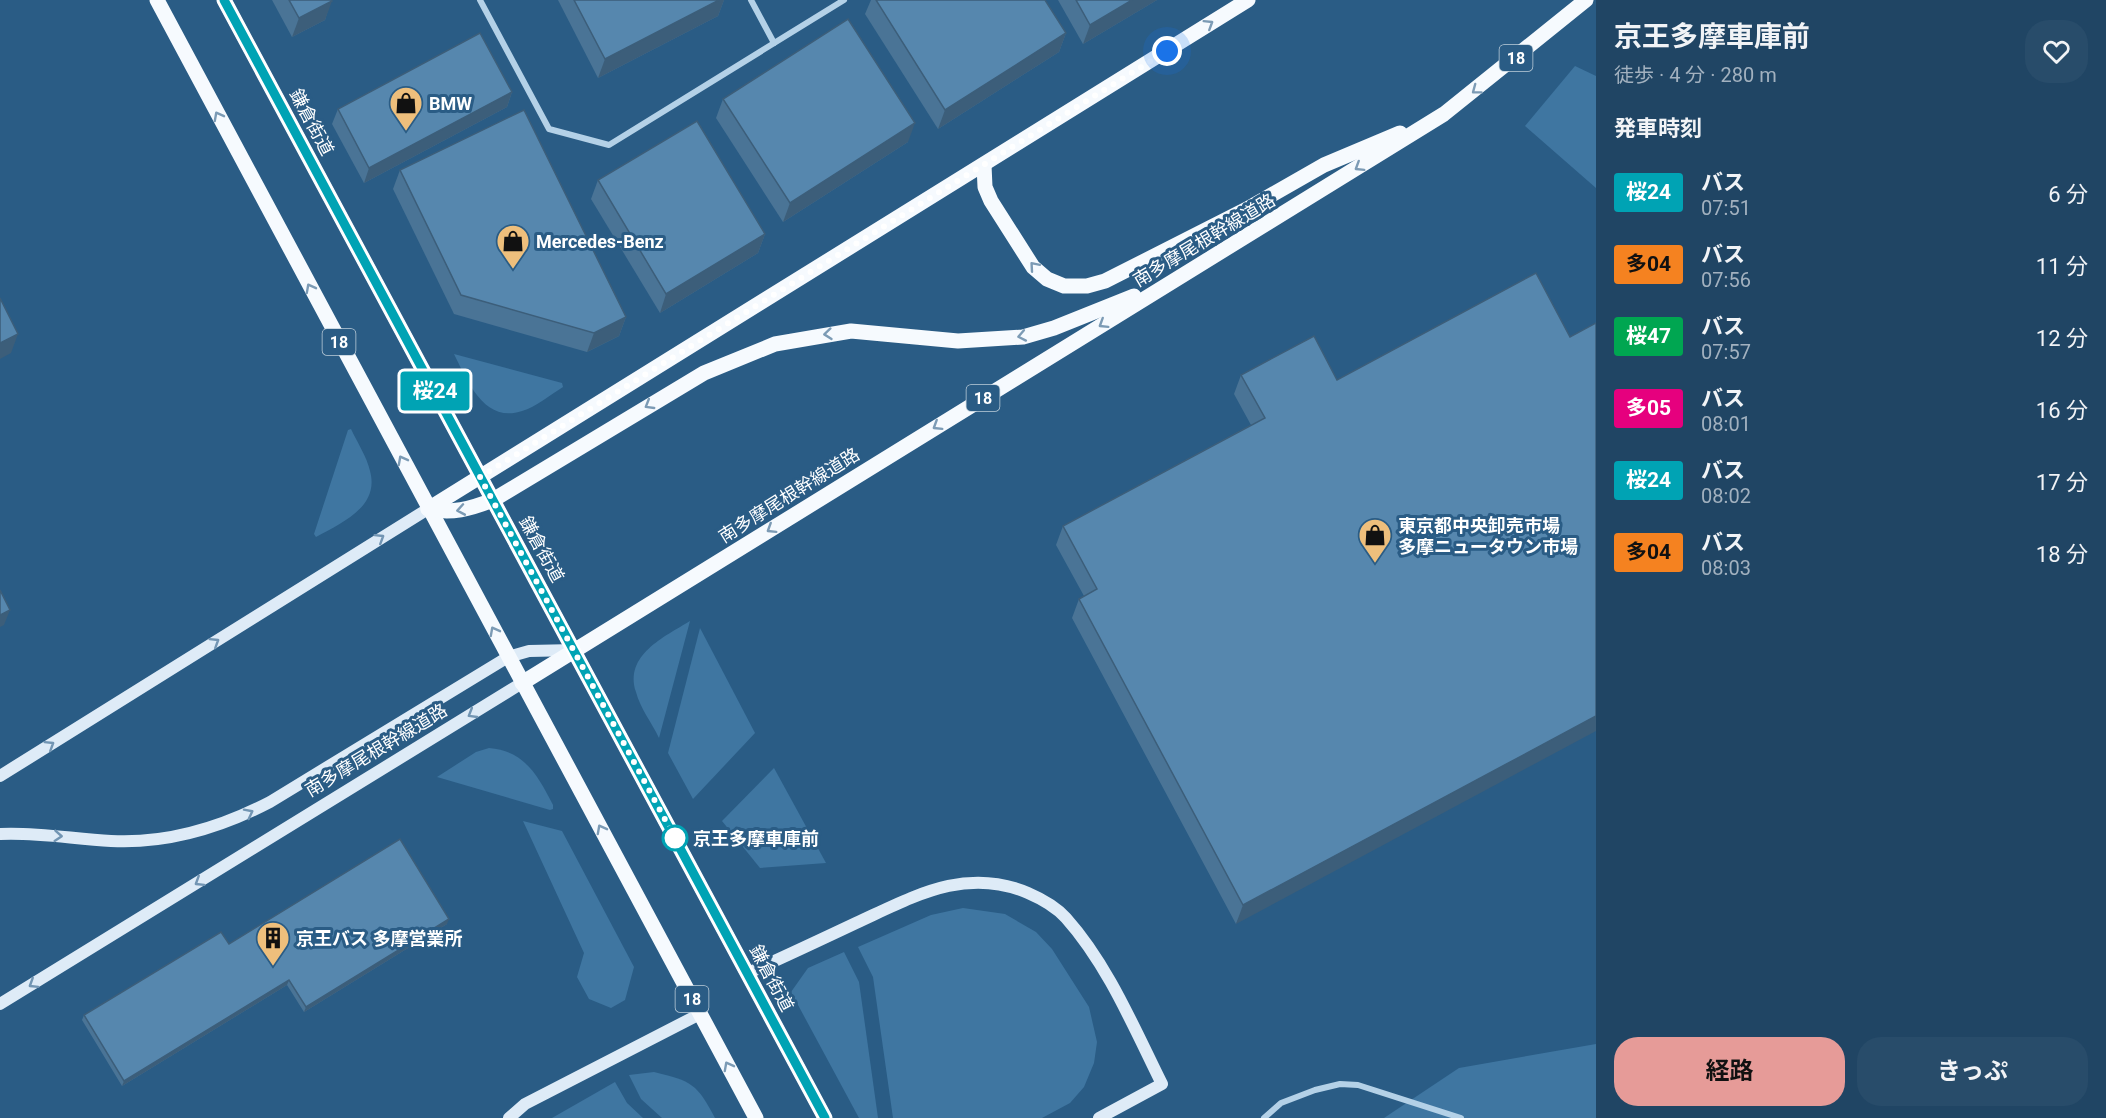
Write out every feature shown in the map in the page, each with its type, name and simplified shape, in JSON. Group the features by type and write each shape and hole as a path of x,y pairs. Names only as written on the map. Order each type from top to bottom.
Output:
{"main road":[{"name":"18","path":"157,0 756,1118"},
{"name":"鎌倉街道","path":"224,0 825,1118"},
{"path":"0,776 1248,0"},
{"name":"南多摩尾根幹線道路","path":"0,1004 1175,279 1257,232 1444,114 1586,0"},
{"path":"984,165 985,187 991,201 1033,267 1047,279 1064,286 1087,286 1105,281 1247,209 1323,165 1444,114"},
{"path":"428,509 444,513 468,510 493,500 704,373 775,344 851,332 958,341 1023,337 1054,328 1175,279"},
{"path":"0,834 31,834 111,841 154,840 232,822 270,802 508,657 529,651 575,650"},
{"path":"748,974 922,893 953,884 985,881 1014,887 1044,900 1064,916 1082,938 1111,985 1162,1084 1099,1118"},
{"path":"509,1118 525,1104 700,1014"}],"street":[{"path":"480,0 549,129 609,146 844,0"},
{"path":"751,0 774,43"},
{"path":"1264,1118 1281,1103 1315,1090 1340,1084 1358,1085 1461,1118"}],"shaded area":[{"path":"1575,66 1596,76 1596,188 1525,126"},
{"path":"454,354 562,383 563,387 538,404 522,411 509,413 497,411 487,406 471,387"},
{"path":"351,429 369,466 372,484 369,495 356,512 316,537 314,534 348,430"},
{"path":"690,621 659,738 636,692 634,679 636,668 641,657 658,641"},
{"path":"700,628 755,733 693,799 668,753"},
{"path":"489,748 512,754 529,767 542,784 553,809 437,777 476,752"},
{"path":"774,768 826,863 760,868 722,821"},
{"path":"523,821 562,831 634,967 625,1000 611,1008 589,999 577,977 584,953"},
{"path":"963,908 1005,914 1036,932 1052,949 1089,1007 1097,1042 1094,1063 1084,1087 1070,1103 1042,1118 893,1118 873,977 858,947 931,915"},
{"path":"844,952 859,982 878,1118 859,1118 791,992 808,968"},
{"path":"1596,1044 1596,1118 1384,1118 1459,1068"},
{"path":"654,1072 677,1078 692,1086 698,1091 715,1118 662,1118 641,1099 629,1075"},
{"path":"615,1082 627,1103 643,1118 552,1118"}],"building":[{"path":"289,0 331,0 332,1 299,18"},
{"path":"574,0 719,0 605,59"},
{"path":"876,0 1045,0 1066,33 945,110"},
{"path":"1076,0 1132,0 1090,25"},
{"path":"848,19 915,123 790,203 723,99"},
{"path":"480,33 512,92 369,168 338,109"},
{"path":"524,110 626,317 594,333 461,295 400,170"},
{"path":"697,121 765,234 666,294 598,180"},
{"path":"1536,273 1570,337 1596,323 1596,716 1243,905 1079,599 1097,589 1063,526 1265,418 1241,375 1314,336 1337,380"},
{"path":"0,298 18,334 0,343"},
{"path":"0,590 10,610 0,615"},
{"name":"京王バス 多摩営業所","path":"400,839 449,919 306,1007 289,980 124,1081 84,1015 221,932 229,944"}],"bus line":[{"name":"桜24","path":"224,0 825,1118"}],"place":[{"name":"BMW","path":"406,132"},
{"name":"Mercedes-Benz","path":"513,270"},
{"name":"東京都中央卸売市場 多摩ニュータウン市場","path":"1375,564"},
{"name":"京王多摩車庫前","path":"675,838"},
{"name":"京王バス 多摩営業所","path":"273,967"}],"route":[{"path":"675,838 480,477 1167,51"}]}
